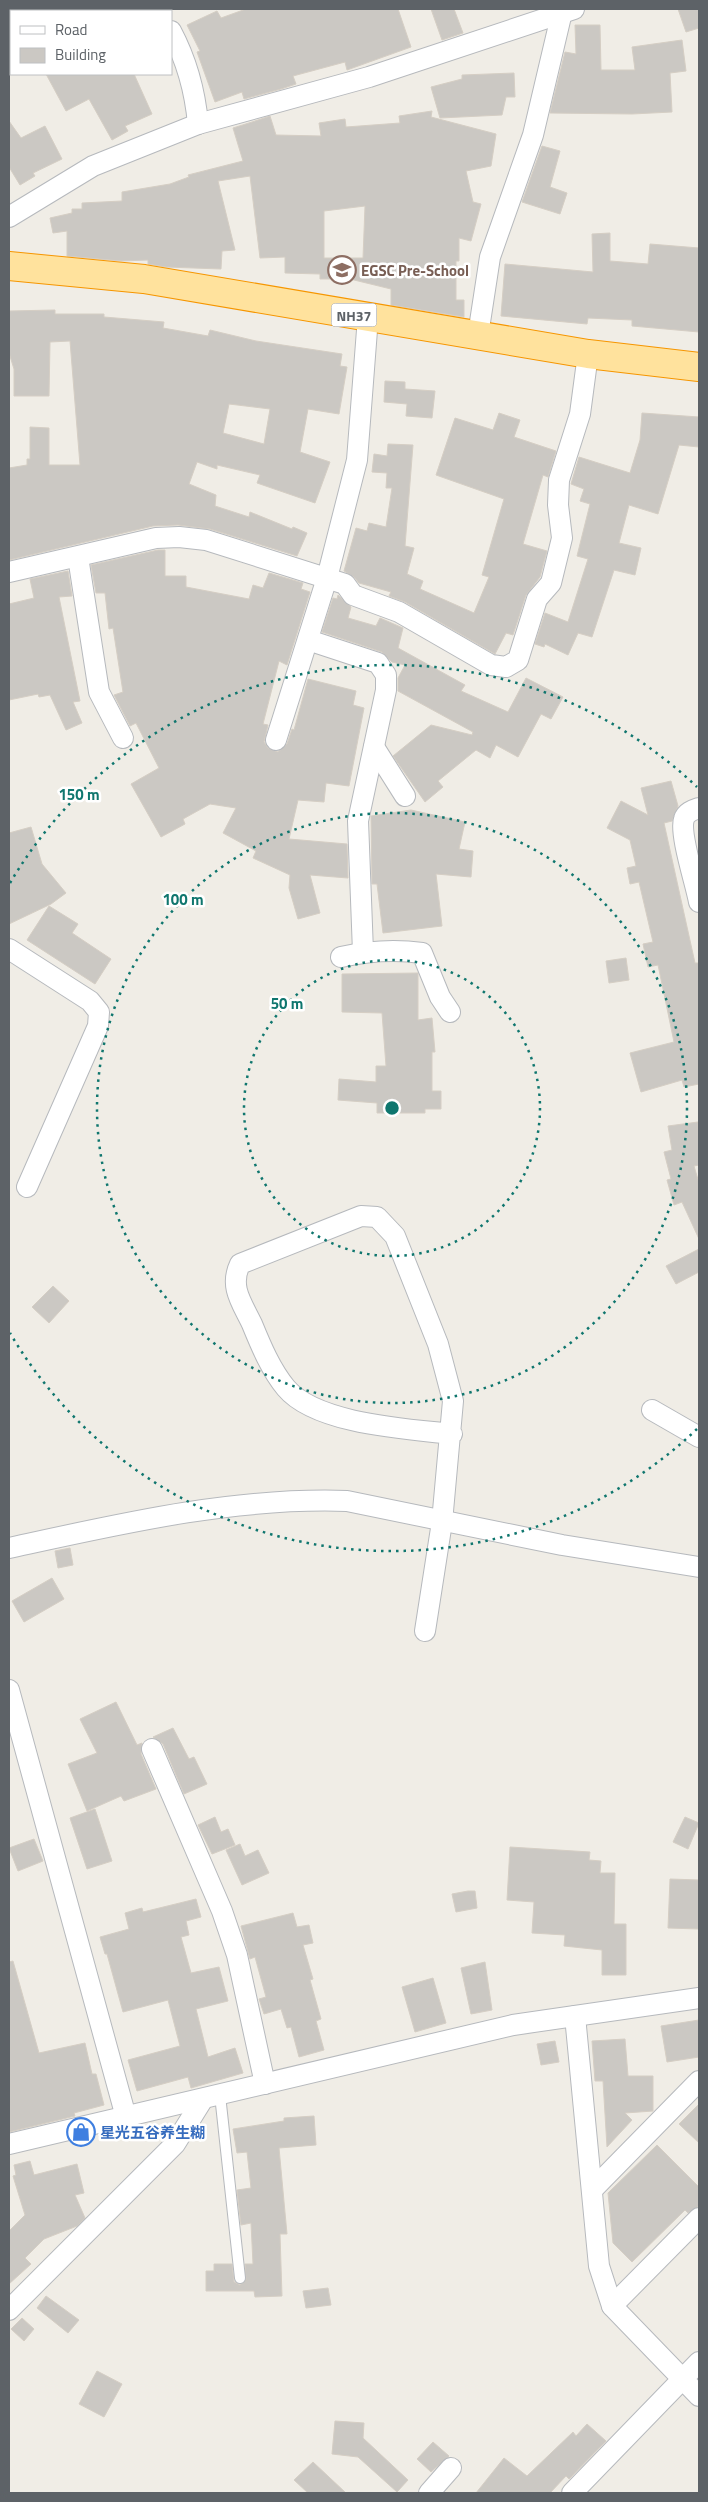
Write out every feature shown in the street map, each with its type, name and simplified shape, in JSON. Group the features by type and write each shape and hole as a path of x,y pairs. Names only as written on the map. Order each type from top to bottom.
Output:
{"highway":[{"name":"NH37","path":"9,266 144,279 588,354 699,367"}],"street":[{"path":"10,214 93,166 198,124 369,77 568,11"},
{"path":"478,335 490,257 533,135 568,11"},
{"path":"172,33 182,50 195,92 198,124"},
{"path":"276,740 327,578 357,460 368,317"},
{"path":"9,572 156,538 179,537 206,540 345,584 354,595 399,612 491,666 506,668 518,660 537,599 551,583 562,538 558,505 560,480 580,414 588,354"},
{"path":"78,557 99,692 124,738"},
{"path":"308,640 378,663 386,675 386,690 358,821 363,952"},
{"path":"374,747 405,796"},
{"path":"699,808 690,811 684,819 683,832 699,902"},
{"path":"9,949 90,1001 99,1012 98,1026 27,1188"},
{"path":"341,957 363,952 407,950 422,953 440,997 450,1012"},
{"path":"425,1631 442,1522 452,1434 454,1401 438,1344 395,1236 377,1217 361,1216 240,1264 234,1276 236,1289 264,1352 286,1389 311,1408 372,1424 452,1434"},
{"path":"652,1410 699,1438"},
{"path":"9,1548 141,1520 313,1500 347,1501 442,1522 562,1545 699,1567"},
{"path":"9,1690 126,2117"},
{"path":"152,1749 222,1912 237,1955 266,2084"},
{"path":"9,2144 513,2025 699,1998"},
{"path":"575,2016 599,2266 612,2306 699,2396"},
{"path":"593,2189 699,2081"},
{"path":"9,2310 175,2144 211,2097"},
{"path":"612,2306 699,2218"},
{"path":"572,2493 699,2362"},
{"path":"429,2493 451,2468"}],"lane":[{"path":"211,2097 240,2278"}],"building":[{"path":"246,9 398,9 411,47 347,70 345,62 293,76 296,84 281,89 244,99 242,92 215,102 197,52 200,51 187,25 217,11 221,18"},
{"path":"431,9 454,9 463,33 442,40"},
{"path":"678,9 699,9 699,28 686,32"},
{"path":"575,25 600,25 601,70 635,70 632,47 682,40 686,71 670,73 672,112 632,114 550,113 565,52 576,54"},
{"path":"514,73 515,97 506,97 502,115 440,118 431,87 462,79 462,75"},
{"path":"47,75 134,75 152,114 125,126 128,131 112,140 89,99 66,111"},
{"path":"432,111 431,117 496,134 491,166 466,171 473,202 481,204 471,241 459,238 459,261 456,261 456,300 464,300 464,317 391,305 391,289 350,279 320,279 320,274 285,273 285,257 260,258 250,176 218,181 235,250 222,251 221,269 166,267 148,264 148,260 121,261 67,256 67,231 53,233 50,218 72,213 72,209 82,209 82,203 122,201 122,192 170,184 189,177 188,175 243,161 233,128 270,116 276,135 321,136 319,123 345,119 346,127 400,123 399,116","holes":["365,206 363,258 324,258 324,211"]},
{"path":"9,121 21,138 45,126 62,159 33,173 35,176 20,185 9,167"},
{"path":"542,146 560,151 550,187 567,193 560,214 522,202"},
{"path":"610,233 610,261 648,264 650,244 699,248 699,332 632,326 632,320 588,318 587,324 501,316 505,264 593,272 592,234"},
{"path":"55,310 55,314 104,314 104,317 164,322 163,328 208,336 210,330 256,341 342,354 340,366 347,367 339,414 308,409 300,452 330,462 315,503 257,483 260,475 217,465 217,469 197,462 189,484 216,495 215,506 249,517 250,512 307,533 297,556 210,529 178,525 153,526 9,560 9,468 27,465 27,459 30,459 30,427 49,428 49,465 80,465 70,341 50,342 49,396 14,396 14,369 9,353 9,311","holes":["229,404 270,409 264,444 223,433"]},
{"path":"385,381 405,382 405,389 435,391 432,418 406,416 407,404 384,402"},
{"path":"499,413 520,420 514,437 556,451 548,477 543,475 523,544 547,551 540,577 526,595 513,635 506,633 495,654 405,602 389,596 391,592 359,583 354,577 344,571 356,528 367,531 369,523 386,527 392,488 386,488 387,473 372,472 374,454 387,456 388,444 413,445 405,546 414,548 407,574 423,581 420,589 474,613 489,577 482,575 504,499 436,475 455,418 493,430"},
{"path":"642,413 699,417 699,447 679,445 658,514 629,505 619,543 641,548 635,575 614,570 592,637 578,633 568,655 545,644 544,647 535,644 545,613 568,622 588,559 577,556 590,504 580,501 584,489 571,484 579,457 630,473 640,440"},
{"path":"165,550 165,576 186,576 186,587 249,599 253,585 263,588 269,573 303,583 301,589 310,592 287,665 279,661 263,724 268,725 264,742 268,748 278,752 287,744 292,729 294,730 308,679 356,691 353,705 364,708 349,786 326,783 324,802 298,800 289,839 347,844 348,878 310,875 320,913 298,919 289,888 290,875 253,858 256,851 223,833 236,808 210,804 183,819 185,824 161,837 131,784 159,768 136,723 130,726 114,695 123,692 113,628 109,629 105,593 96,593 91,565"},
{"path":"68,571 72,596 59,597 80,701 73,702 82,723 66,730 50,695 39,697 38,694 9,700 9,604 34,598 30,579"},
{"path":"338,595 351,607 348,618 376,626 380,618 403,628 398,648 465,685 461,691 508,712 526,678 563,697 551,719 541,714 518,757 496,745 490,758 476,750 438,781 443,787 425,802 393,756 431,725 472,735 473,732 398,691 398,678 405,665 392,662 382,652 322,632 333,598 337,599"},
{"path":"671,781 678,806 672,821 664,823 695,963 699,963 699,1084 684,1087 682,1080 641,1092 630,1053 674,1042 658,965 648,967 643,944 653,942 639,882 630,884 627,868 636,866 630,840 607,828 621,801 648,815 641,788"},
{"path":"411,810 465,822 459,849 473,851 471,877 436,874 442,926 383,933 377,884 372,884 371,816"},
{"path":"31,827 42,864 66,893 51,904 9,924 9,833"},
{"path":"49,906 78,924 72,933 111,959 95,984 27,940"},
{"path":"626,958 629,980 609,983 606,961"},
{"path":"418,973 418,1020 432,1018 435,1052 432,1052 432,1091 441,1091 441,1109 425,1109 425,1113 377,1113 377,1103 338,1100 339,1079 376,1082 376,1066 386,1066 382,1013 342,1012 342,974"},
{"path":"698,1122 699,1165 694,1166 699,1183 699,1239 682,1202 674,1205 667,1180 671,1179 664,1152 672,1150 668,1126"},
{"path":"699,1249 699,1272 676,1284 666,1266"},
{"path":"53,1286 69,1301 49,1323 32,1307"},
{"path":"70,1548 73,1565 58,1568 55,1551"},
{"path":"52,1578 64,1599 24,1622 12,1601"},
{"path":"116,1702 137,1745 142,1743 141,1754 156,1789 124,1801 121,1796 87,1811 68,1764 97,1753 80,1719"},
{"path":"173,1728 189,1759 194,1757 207,1784 184,1794 163,1744 153,1737"},
{"path":"95,1809 112,1861 87,1869 70,1818"},
{"path":"215,1817 221,1832 228,1829 235,1845 212,1854 198,1825"},
{"path":"685,1817 699,1823 688,1849 673,1842"},
{"path":"34,1839 43,1861 18,1871 9,1848"},
{"path":"240,1844 245,1856 258,1850 269,1873 242,1885 226,1850"},
{"path":"510,1847 590,1852 589,1860 601,1861 600,1873 615,1873 614,1924 626,1924 626,1975 602,1975 602,1950 564,1946 565,1935 532,1933 534,1902 507,1900"},
{"path":"670,1879 699,1880 699,1929 668,1928"},
{"path":"475,1891 477,1908 456,1912 452,1894"},
{"path":"196,1899 201,1917 186,1921 189,1935 181,1937 191,1973 219,1967 228,2001 196,2009 208,2057 235,2048 243,2073 191,2088 188,2077 137,2091 128,2060 180,2046 168,2000 123,2012 107,1954 105,1954 100,1937 129,1929 125,1913 142,1908 143,1912"},
{"path":"293,1913 297,1927 309,1925 313,1943 303,1945 313,1979 310,1980 321,2019 316,2021 324,2050 299,2057 291,2027 287,2028 281,2009 264,2014 259,1999 266,1997 255,1957 250,1959 241,1926"},
{"path":"13,1961 39,2053 85,2043 92,2074 96,2074 104,2105 74,2113 75,2116 9,2132 9,1962"},
{"path":"485,1962 492,2010 471,2014 461,1968"},
{"path":"433,1978 446,2023 415,2032 402,1987"},
{"path":"699,2020 699,2057 667,2062 661,2026"},
{"path":"625,2039 628,2076 653,2076 653,2111 625,2113 632,2120 607,2147 603,2081 595,2081 592,2041"},
{"path":"555,2041 559,2062 541,2065 537,2044"},
{"path":"699,2104 699,2143 679,2124"},
{"path":"314,2116 316,2145 279,2148 287,2234 280,2234 282,2296 255,2297 254,2291 206,2291 206,2271 214,2271 214,2264 232,2264 234,2282 240,2285 246,2280 245,2264 253,2264 251,2223 241,2225 237,2190 251,2188 247,2152 237,2153 233,2129 284,2121 284,2118"},
{"path":"657,2145 699,2187 699,2206 688,2213 685,2210 632,2262 613,2243 608,2193"},
{"path":"30,2161 34,2175 77,2164 84,2193 75,2195 85,2218 77,2226 44,2239 25,2258 31,2264 9,2284 9,2231 25,2215 13,2176 16,2175 14,2165"},
{"path":"328,2288 331,2305 306,2308 303,2291"},
{"path":"46,2296 79,2320 68,2333 37,2308"},
{"path":"22,2318 34,2329 24,2341 11,2329"},
{"path":"97,2371 122,2384 104,2417 79,2404"},
{"path":"335,2421 364,2423 363,2438 408,2480 397,2492 358,2457 332,2454"},
{"path":"587,2424 606,2441 569,2479 566,2476 550,2493 476,2493 504,2458 527,2476 573,2432 576,2436"},
{"path":"433,2442 449,2456 431,2472 417,2459"},
{"path":"313,2462 346,2493 308,2493 294,2480"}],"place":[{"name":"EGSC Pre-School","path":"342,270"},
{"name":"星光五谷养生糊","path":"81,2132"}]}
